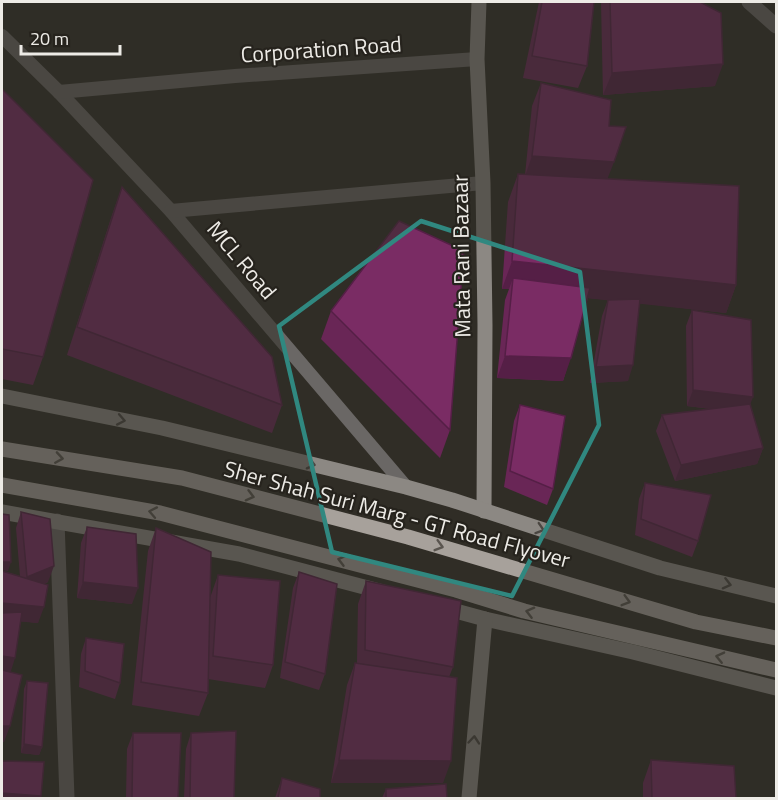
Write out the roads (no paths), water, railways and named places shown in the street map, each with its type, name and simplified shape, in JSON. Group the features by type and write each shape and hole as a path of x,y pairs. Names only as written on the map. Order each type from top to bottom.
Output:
{"main road":[{"name":"Sher Shah Suri Marg - GT Road Flyover","path":"2,448 182,478 408,537 696,622 777,638"},
{"path":"2,485 160,513 456,590 524,611 777,670"}],"street":[{"name":"Mata Rani Bazaar","path":"479,2 477,59 483,183 485,325 484,511"},
{"path":"749,2 777,26"},
{"path":"2,396 162,428 406,487 660,568 777,596"},
{"path":"2,512 239,554 395,596"},
{"path":"57,521 67,798"},
{"path":"429,604 777,688"},
{"path":"469,798 485,619"}],"lane":[{"name":"MCL Road","path":"2,36 59,92 171,211 406,487"},
{"name":"Corporation Road","path":"59,92 235,76 477,59"},
{"path":"171,211 483,183"}]}
